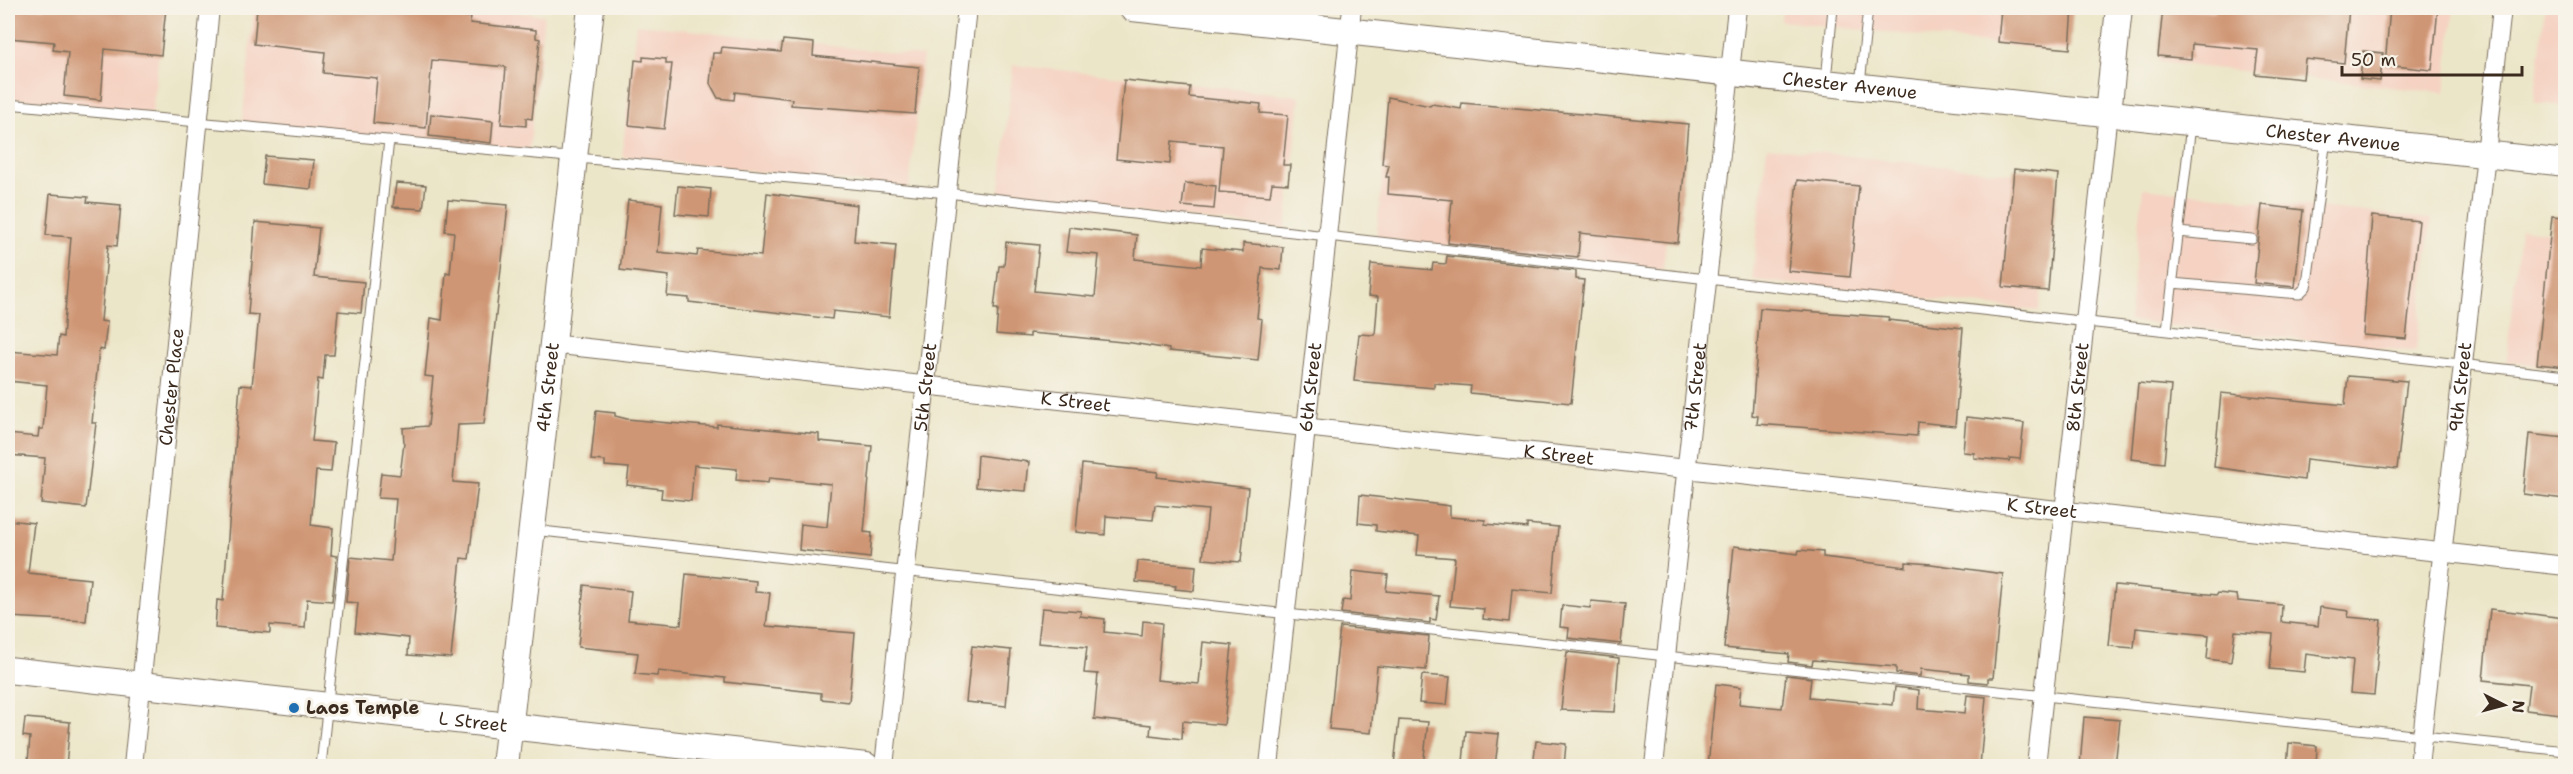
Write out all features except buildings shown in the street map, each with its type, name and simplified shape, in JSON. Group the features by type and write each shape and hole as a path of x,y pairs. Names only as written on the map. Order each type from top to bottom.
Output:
{"street":[{"name":"Chester Place","path":"133,766 210,8"},
{"name":"4th Street","path":"505,766 551,344 591,8"},
{"name":"5th Street","path":"884,766 967,8"},
{"name":"Chester Avenue","path":"1132,8 1351,19 1730,72 2565,163"},
{"name":"7th Street","path":"1654,766 1737,8"},
{"name":"8th Street","path":"2036,766 2119,8"},
{"name":"9th Street","path":"2419,766 2502,8"},
{"name":"6th Street","path":"1269,766 1351,19"},
{"name":"K Street","path":"551,344 2565,566"},
{"name":"L Street","path":"8,670 866,766"}],"lane":[{"path":"1826,83 1833,8"},
{"path":"1860,87 1868,8"},
{"path":"8,105 199,121 573,160 947,193 1707,281 2085,320 2565,376"},
{"path":"2167,330 2192,123"},
{"path":"2172,283 2299,294 2306,287 2308,276 2326,137"},
{"path":"321,766 389,141"},
{"path":"2178,232 2252,239"},
{"path":"531,530 1666,656 2565,751"}],"shaded area":[{"path":"8,8 164,8 152,114 8,98"},
{"path":"254,8 477,8 544,15 529,154 242,123"},
{"path":"1782,8 2073,8 2068,52 1781,21"},
{"path":"2163,8 2454,8 2445,93 2158,62"},
{"path":"2545,8 2565,8 2565,106 2534,103"},
{"path":"636,24 923,56 909,188 622,157"},
{"path":"1013,65 1300,96 1286,229 999,198"},
{"path":"1390,106 1677,137 1663,270 1376,239"},
{"path":"1767,147 2054,178 2039,311 1752,280"},
{"path":"2143,188 2431,219 2416,352 2129,321"},
{"path":"2520,229 2565,234 2565,368 2506,362"}],"place":[{"name":"Laos Temple","path":"294,708"}]}
